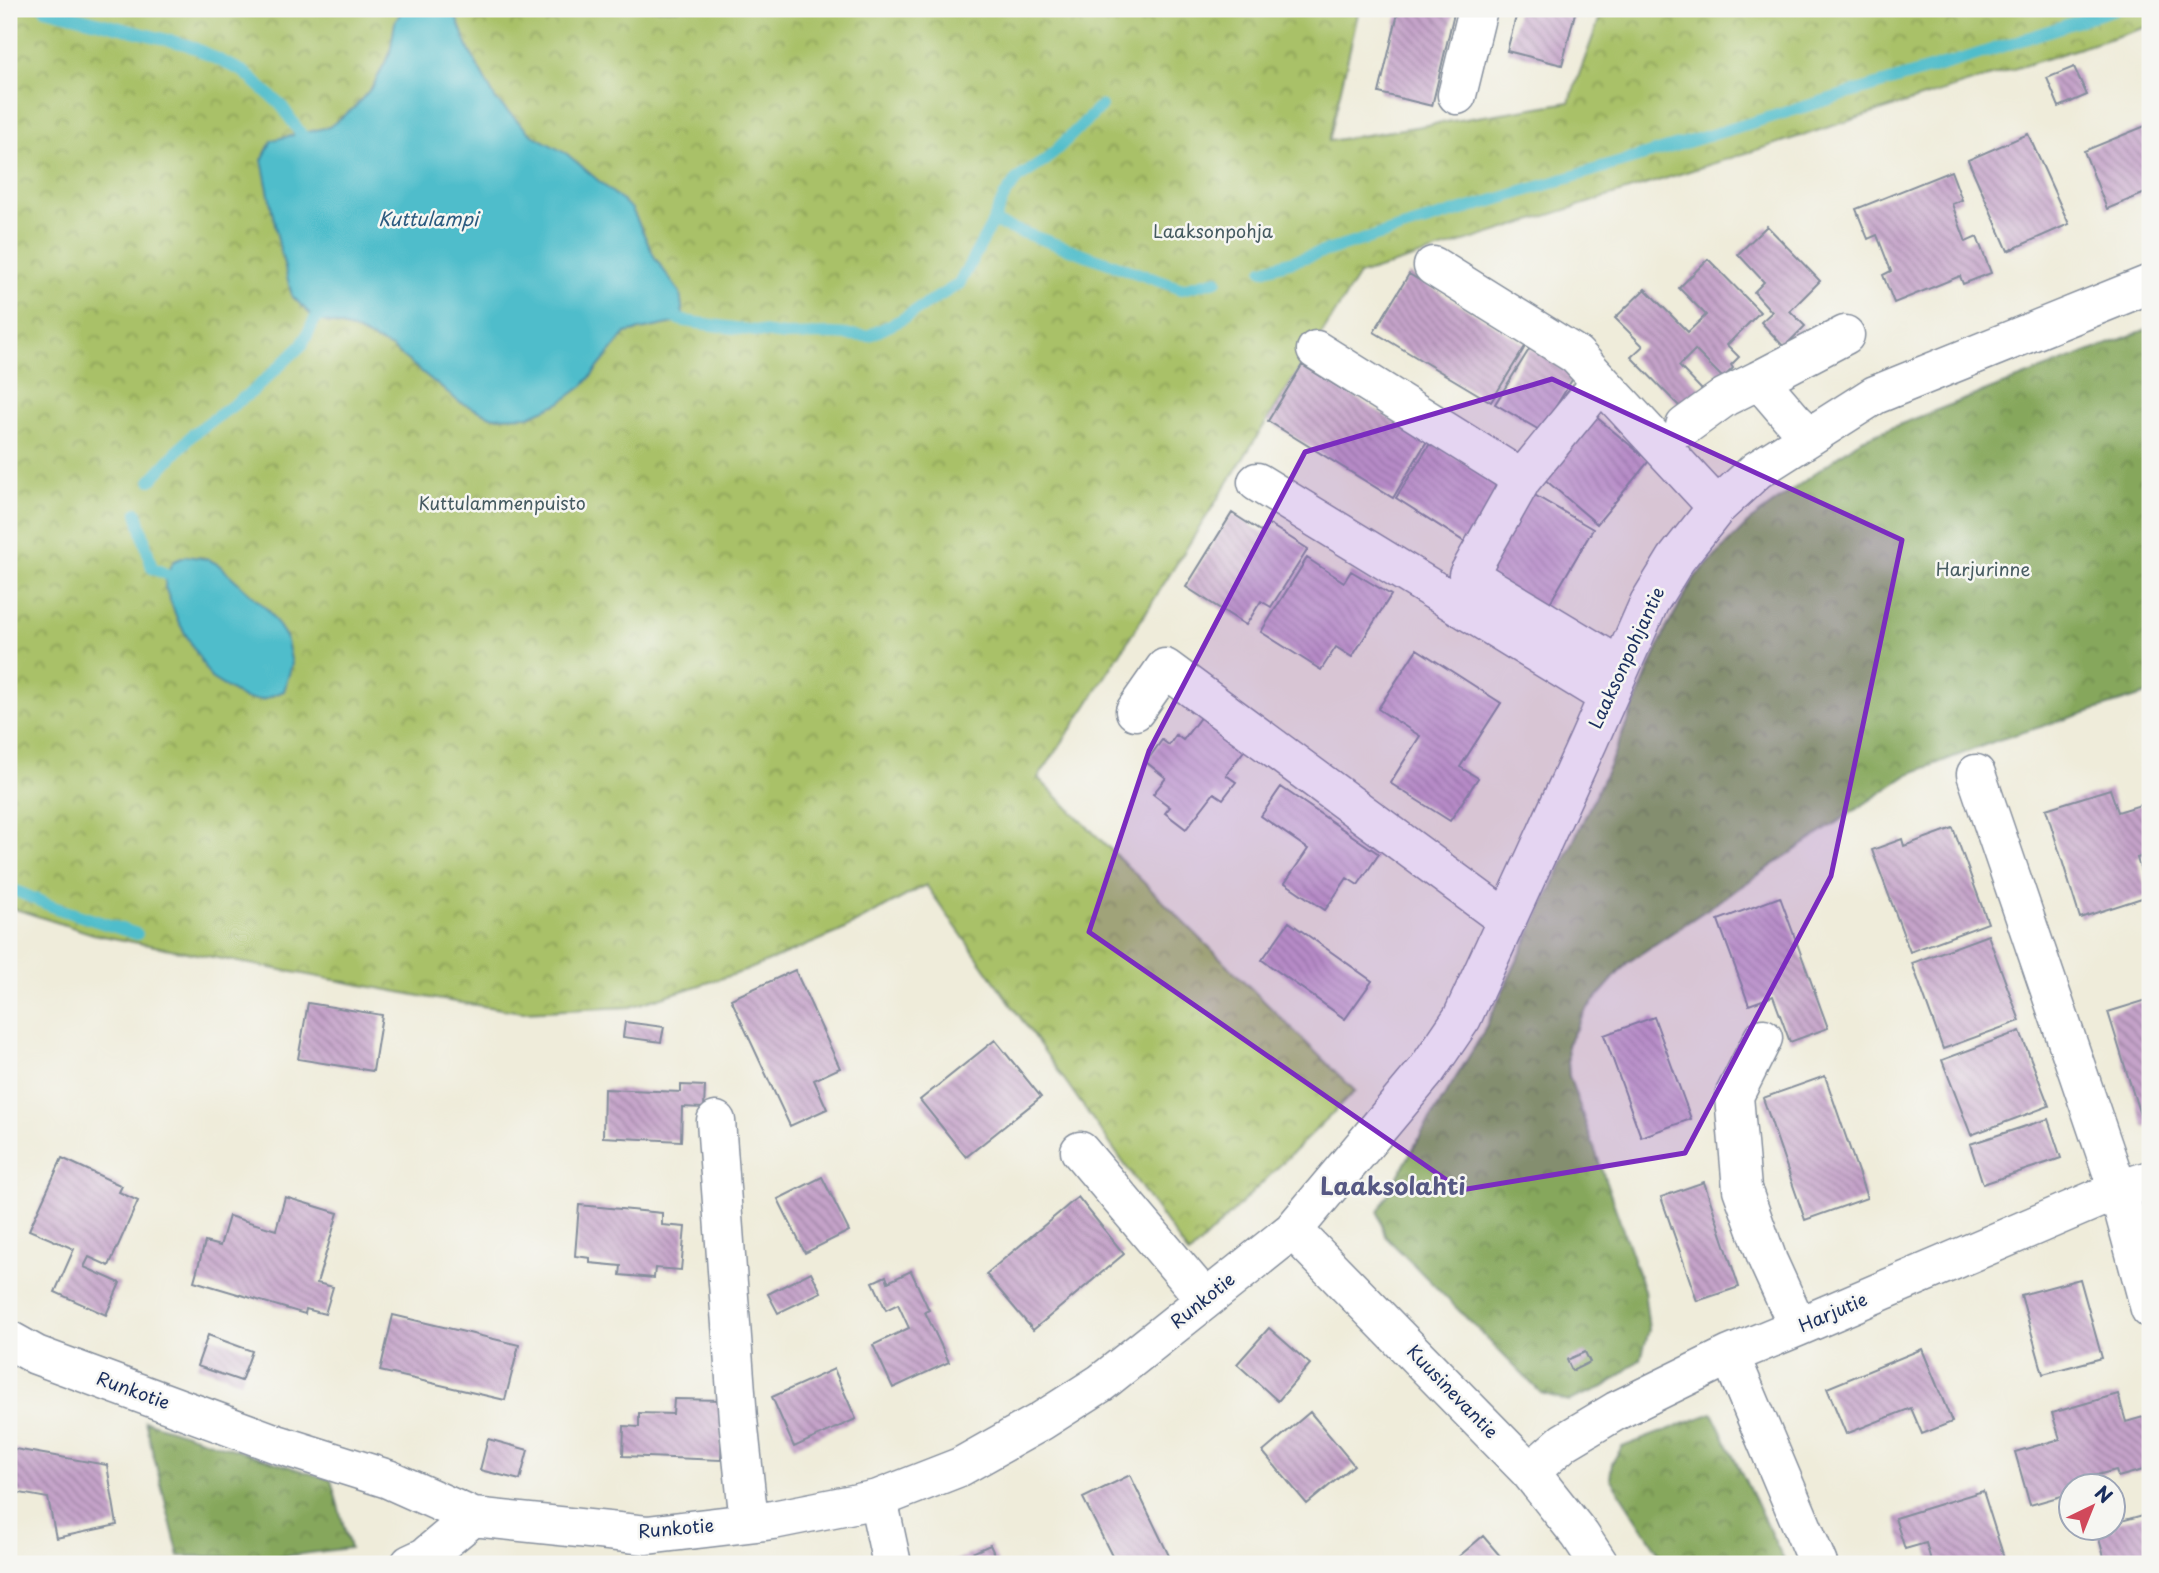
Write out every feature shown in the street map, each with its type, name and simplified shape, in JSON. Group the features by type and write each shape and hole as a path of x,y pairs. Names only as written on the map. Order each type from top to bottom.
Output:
{"street":[{"path":"1457,95 1478,9"},
{"path":"1433,266 1576,355 1717,507"},
{"name":"Laaksonpohjantie","path":"1293,1230 1426,1071 1462,1018 1648,603 1676,559 1717,507 1757,470 1875,395 2150,284"},
{"path":"1685,426 1725,397 1845,335"},
{"path":"1316,350 1522,479"},
{"path":"1759,380 1809,435"},
{"path":"1601,382 1522,479 1468,575 1613,681"},
{"path":"1257,482 1613,681"},
{"path":"1135,711 1165,668 1507,920"},
{"path":"1976,774 2134,1185 2150,1309"},
{"path":"1763,1038 1734,1096 1742,1189 1768,1261 1798,1328"},
{"path":"716,1121 738,1419 749,1522"},
{"path":"1080,1151 1205,1299"},
{"name":"Harjutie","path":"1530,1472 1564,1442 1616,1410 1730,1355 2134,1185"},
{"name":"Runkotie","path":"9,1340 36,1354 211,1420 388,1479 473,1517 648,1550 749,1522 878,1499 960,1467 1040,1422 1101,1383 1293,1230"},
{"name":"Kuusinevantie","path":"1293,1230 1530,1472 1580,1535 1599,1564"},
{"path":"1730,1355 1818,1564"},
{"path":"878,1499 892,1564"},
{"path":"410,1564 425,1557 473,1517"}],"highlighted area":[{"path":"1552,379 1902,540 1831,876 1685,1153 1461,1190 1089,932 1149,751 1305,452"}],"green space":[{"name":"Kuttulammenpuisto","path":"9,9 1359,9 1329,141 1569,102 1603,9 2150,9 2150,26 1359,275 1088,704 1038,778 1355,1091 1189,1255 926,885 839,932 745,971 630,1007 522,1012 436,999 93,934 9,907"},
{"name":"Harjurinne","path":"2150,328 2150,693 1998,740 1909,774 1627,963 1586,1010 1567,1045 1569,1076 1644,1290 1649,1330 1641,1359 1606,1386 1569,1401 1541,1393 1385,1236 1378,1212 1423,1131 1482,1035 1609,766 1666,629 1695,577 1751,520 1862,439"},
{"path":"1712,1413 1786,1564 1666,1564 1610,1478 1612,1463 1622,1447"},
{"path":"145,1421 331,1480 350,1548 270,1558 179,1556"}],"water":[{"name":"Kuttulampi","path":"403,9 453,9 469,50 496,100 531,134 567,154 632,209 655,258 680,293 684,321 626,333 584,385 560,403 529,416 493,417 459,402 392,348 352,329 315,319 292,296 262,160 272,140 329,127 354,108 373,86 390,53 395,22"},
{"path":"186,556 208,559 219,565 269,611 286,637 292,664 284,691 262,700 245,699 211,678 178,621 165,587 166,574 174,561"}],"building":[{"path":"1399,9 1455,9 1432,106 1379,93"},
{"path":"1518,9 1576,9 1562,65 1507,51"},
{"path":"2074,67 2087,95 2059,107 2047,78"},
{"path":"2150,124 2150,191 2107,209 2084,151"},
{"path":"2028,134 2069,224 2008,251 1968,160"},
{"path":"1951,171 1962,200 1952,204 1966,242 1977,237 1991,273 1963,284 1960,276 1894,303 1883,275 1891,271 1877,235 1868,239 1856,209"},
{"path":"1767,226 1820,281 1790,311 1805,326 1784,347 1761,322 1772,312 1754,292 1764,282 1738,254"},
{"path":"1708,259 1760,312 1727,345 1739,357 1723,378 1695,350 1679,366 1702,390 1683,410 1631,357 1643,346 1615,318 1645,289 1688,332 1706,315 1679,288"},
{"path":"1409,274 1526,345 1491,402 1374,332"},
{"path":"1530,348 1575,375 1541,431 1495,404"},
{"path":"1302,365 1427,441 1393,498 1268,421"},
{"path":"1595,416 1649,461 1597,524 1543,478"},
{"path":"1431,442 1504,487 1468,544 1396,498"},
{"path":"1531,493 1593,529 1544,613 1482,577"},
{"path":"1232,513 1263,533 1269,524 1308,549 1271,607 1261,601 1246,625 1186,587"},
{"path":"1307,558 1344,582 1351,571 1391,595 1352,657 1336,647 1321,670 1261,632"},
{"path":"1417,649 1501,703 1460,767 1478,778 1450,821 1390,783 1420,736 1378,709"},
{"path":"1205,711 1249,744 1226,775 1236,782 1223,799 1214,793 1186,829 1165,813 1170,807 1153,794 1166,778 1146,762 1162,740 1169,745 1176,735 1183,740"},
{"path":"1281,787 1379,854 1358,885 1347,878 1325,910 1285,883 1308,849 1261,816"},
{"path":"2110,789 2118,812 2150,802 2150,854 2137,858 2148,896 2080,918 2046,809"},
{"path":"1953,828 1988,923 1910,952 1872,850 1902,839 1904,846"},
{"path":"1780,897 1828,1028 1790,1042 1773,996 1749,1005 1718,920"},
{"path":"1289,922 1372,981 1345,1019 1262,960"},
{"path":"1988,935 2020,1021 1943,1049 1912,963"},
{"path":"795,970 840,1068 814,1080 827,1109 790,1126 731,999"},
{"path":"2150,999 2150,1126 2144,1128 2108,1012"},
{"path":"308,1003 382,1015 373,1071 298,1059"},
{"path":"1654,1017 1691,1119 1641,1137 1604,1035"},
{"path":"625,1022 664,1027 661,1042 623,1037"},
{"path":"2020,1031 2049,1106 1971,1135 1942,1060"},
{"path":"995,1040 1041,1097 966,1157 920,1100"},
{"path":"1825,1076 1867,1198 1805,1220 1763,1098"},
{"path":"681,1085 705,1086 704,1108 682,1107 681,1141 603,1137 604,1089 681,1092"},
{"path":"2048,1119 2061,1158 1983,1184 1970,1144"},
{"path":"62,1158 122,1186 119,1192 138,1201 109,1266 89,1257 84,1267 120,1283 106,1315 55,1292 74,1249 29,1230"},
{"path":"822,1177 849,1231 805,1253 778,1199"},
{"path":"1704,1182 1739,1287 1697,1301 1661,1197"},
{"path":"285,1197 338,1213 317,1283 333,1287 325,1314 306,1309 305,1314 194,1281 205,1242 220,1246 229,1216 276,1230"},
{"path":"1078,1197 1124,1254 1033,1330 986,1274"},
{"path":"579,1205 662,1213 662,1225 685,1227 681,1270 655,1268 654,1278 620,1275 621,1266 590,1263 590,1258 575,1256"},
{"path":"911,1271 929,1310 925,1312 949,1362 893,1388 873,1345 909,1328 898,1304 886,1310 873,1282 886,1276 888,1282"},
{"path":"811,1272 821,1292 778,1313 768,1294"},
{"path":"2080,1279 2102,1358 2043,1374 2021,1295"},
{"path":"393,1315 519,1345 505,1400 380,1371"},
{"path":"1269,1328 1310,1364 1278,1401 1237,1364"},
{"path":"208,1335 252,1351 241,1381 197,1366"},
{"path":"1922,1349 1952,1422 1922,1434 1911,1408 1846,1434 1827,1388"},
{"path":"1585,1352 1590,1362 1572,1371 1567,1360"},
{"path":"834,1369 856,1419 794,1447 772,1397"},
{"path":"2118,1394 2126,1422 2150,1415 2150,1468 2128,1474 2116,1470 2058,1472 2058,1497 2030,1505 2015,1452 2060,1439 2052,1413"},
{"path":"674,1399 723,1400 721,1460 623,1456 624,1426 639,1427 639,1413 673,1414"},
{"path":"1310,1412 1354,1465 1307,1504 1263,1452"},
{"path":"488,1439 528,1450 520,1480 480,1470"},
{"path":"9,1448 107,1465 117,1525 56,1538 48,1498 9,1491"},
{"path":"1130,1475 1173,1564 1116,1564 1083,1498"},
{"path":"1983,1491 2006,1564 1932,1564 1926,1543 1905,1549 1895,1518"},
{"path":"2150,1513 2150,1559 2129,1564 2106,1564 2100,1542 2128,1542 2128,1519"},
{"path":"1483,1536 1507,1564 1450,1564"},
{"path":"990,1545 999,1564 947,1564"}],"waterway":[{"path":"45,9 188,45 244,72 281,105 301,134 314,144"},
{"path":"1263,270 1973,56 2115,9"},
{"path":"993,222 1004,197 1017,179 1046,160 1101,106"},
{"path":"669,316 684,321 784,335 868,336 899,321 959,284 993,222 1182,289 1217,280"},
{"path":"151,480 193,434 253,391 302,345 315,319 329,312"},
{"path":"137,513 152,568 166,574"},
{"path":"9,888 56,908 137,934"}],"district":[{"name":"Laaksolahti","path":"1393,1187"}],"park label":[{"name":"Laaksonpohja","path":"1213,232"}]}
